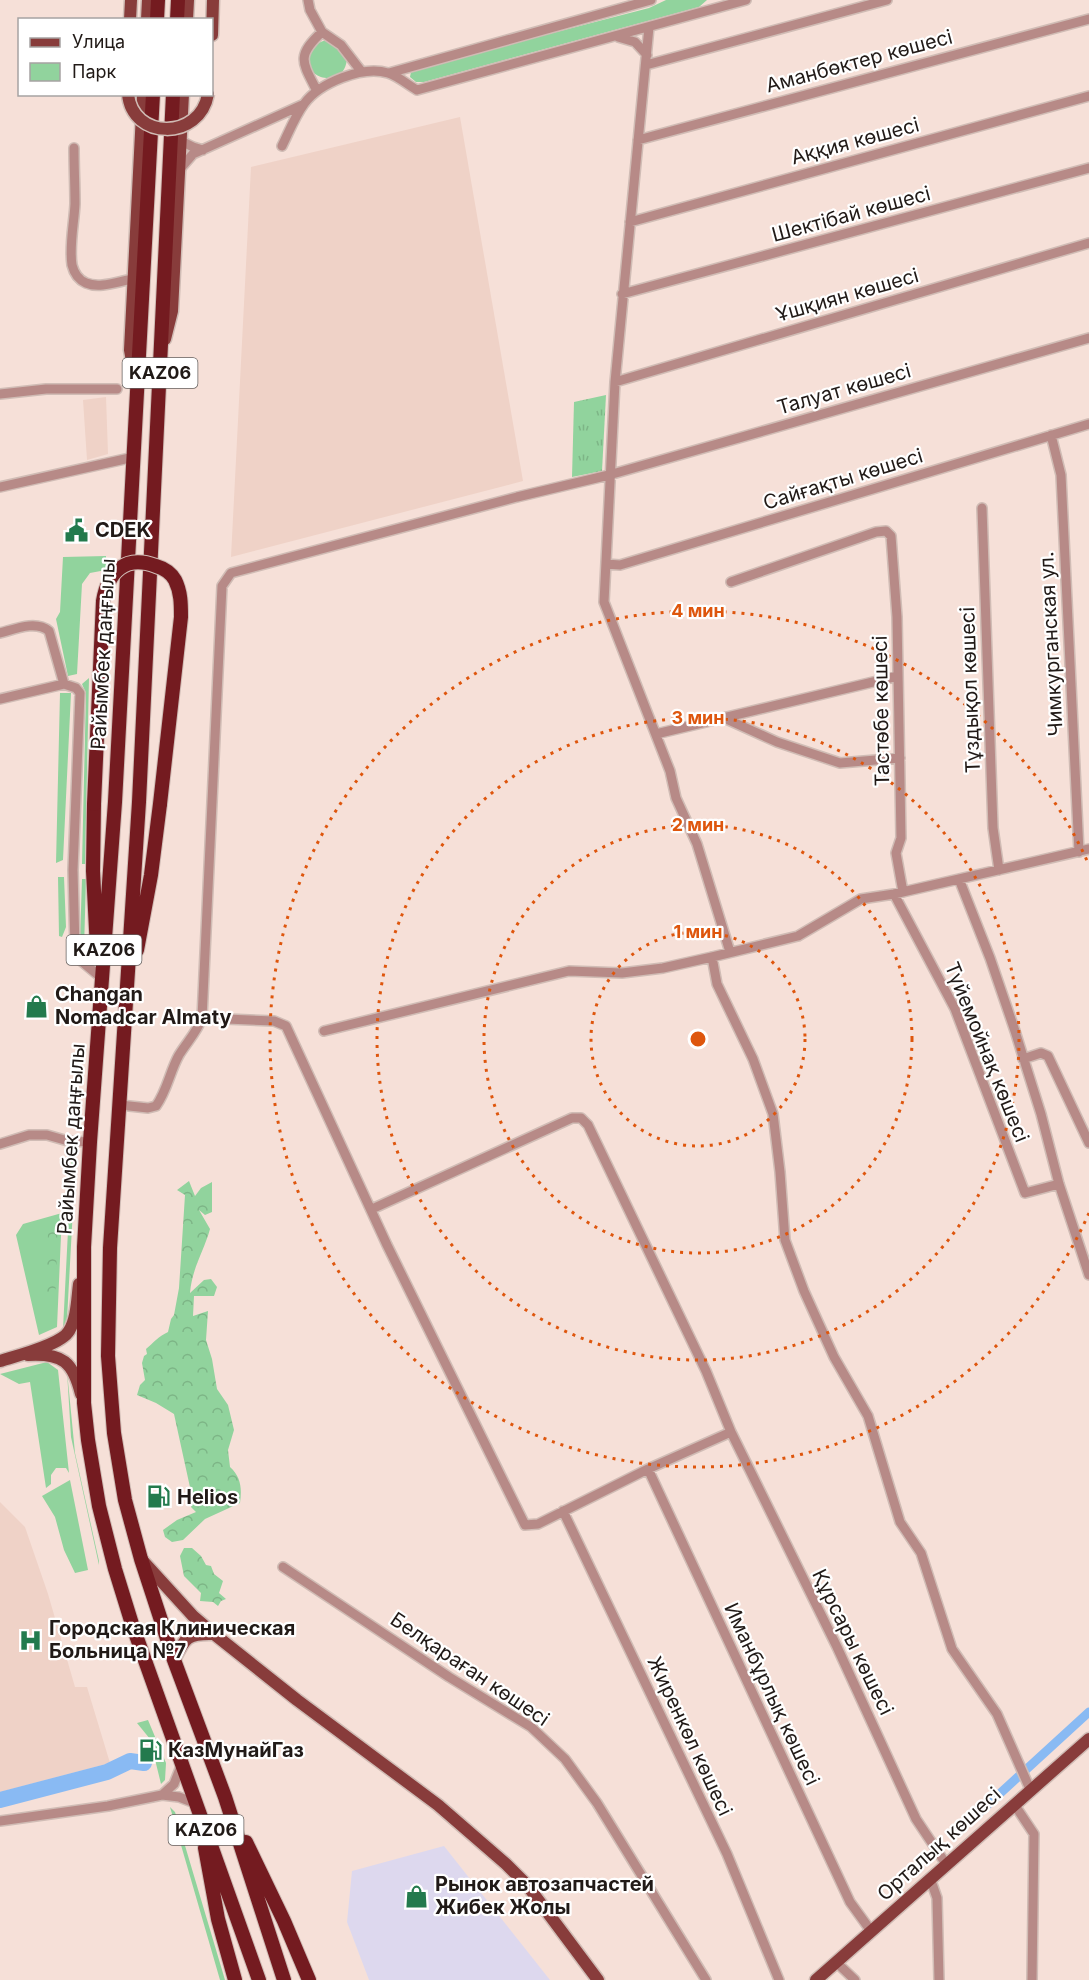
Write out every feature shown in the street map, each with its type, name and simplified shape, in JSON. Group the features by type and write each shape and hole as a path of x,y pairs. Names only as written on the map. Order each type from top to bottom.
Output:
{"highway":[{"path":"157,18 158,0"},
{"path":"177,18 178,0"},
{"name":"Райымбек даңғылы","path":"153,96 115,802 84,1247 84,1403 99,1506 115,1569 132,1624 259,1980"},
{"name":"KАZ06","path":"173,96 138,814 110,1248 108,1356 114,1433 125,1500 141,1559 174,1660 225,1797 284,1980"},
{"path":"99,1007 93,871 103,601 106,584 117,570 132,563 146,562 164,568 174,578 181,595 181,617 151,875 126,1008"},
{"path":"225,1797 284,1921 309,1980"},
{"path":"197,1804 218,1919 235,1980"}],"main road":[{"path":"147,0 147,18"},
{"path":"187,18 188,0"},
{"path":"130,18 131,2"},
{"path":"213,3 213,18"},
{"path":"129,96 135,114 147,124 159,129 174,129 188,125 199,116 207,104 208,96"},
{"path":"137,391 130,350 143,96"},
{"path":"160,357 172,311 183,96"},
{"path":"0,1361 60,1340 69,1332 75,1317 84,1247"},
{"path":"18,1356 38,1354 61,1359 71,1366 84,1403"},
{"path":"141,1559 214,1634 297,1700 420,1790 507,1864 527,1885 598,1980"},
{"path":"174,1660 188,1636 196,1633 214,1634"},
{"name":"Орталық көшесі","path":"816,1980 1089,1739"}],"street":[{"path":"308,0 310,10 322,32 341,45 361,71"},
{"path":"179,170 193,154 302,105 317,91 361,71 389,73 651,0"},
{"path":"389,73 417,90 649,27 712,5 746,0"},
{"path":"646,60 887,0"},
{"name":"Аманбөктер көшесі","path":"638,140 1089,19"},
{"path":"649,27 615,382 604,602 670,771 676,798 697,844 730,952"},
{"path":"317,91 304,60 307,48 322,32"},
{"path":"612,37 635,42 646,60"},
{"name":"Аққия көшесі","path":"630,222 1089,96"},
{"path":"282,146 302,105"},
{"path":"181,141 204,150"},
{"path":"74,148 75,201 72,251 75,272 79,279 90,284 101,285 133,279"},
{"name":"Шектібай көшесі","path":"622,294 1089,168"},
{"name":"Ұшқиян көшесі","path":"615,382 1089,243"},
{"name":"Талуат көшесі","path":"202,1018 222,586 231,573 609,475 1089,338"},
{"path":"0,394 46,389 117,389"},
{"name":"Сайғақты көшесі","path":"606,564 620,565 1089,424"},
{"name":"Чимкурганская ул.","path":"1051,435 1060,475 1064,518 1079,852"},
{"path":"0,487 134,457"},
{"name":"Тұздықол көшесі","path":"982,508 993,828 999,870"},
{"name":"Тастөбе көшесі","path":"731,582 876,532 886,531 891,536 900,758 901,838 896,853 899,893"},
{"path":"0,633 43,625 49,631 64,684"},
{"path":"656,734 898,676"},
{"path":"0,699 64,684 76,688 80,693 73,870 75,948 80,960 98,975"},
{"path":"723,718 777,742 840,763 900,758"},
{"path":"324,1031 569,971 622,973 663,968 712,957 798,936 861,899 899,893 1089,849"},
{"path":"73,870 93,871"},
{"name":"Түйемойнақ көшесі","path":"959,879 990,958 1041,1114 1059,1184 1089,1273"},
{"name":"Түйемойнақ көшесі","path":"899,893 955,1009 1025,1193 1059,1184"},
{"path":"712,957 717,984 753,1059 773,1114 785,1240 804,1291 834,1357 868,1416 900,1522 921,1553 952,1649 997,1714 1030,1789"},
{"path":"120,1105 148,1108 156,1106 163,1096 170,1073 180,1053 193,1036 202,1018 274,1021 286,1026 523,1523 529,1526 538,1524 648,1469 731,1432"},
{"path":"1023,1059 1041,1053 1048,1056 1089,1143"},
{"name":"Құрсары көшесі","path":"372,1209 572,1118 581,1118 588,1125 706,1371 731,1432 837,1647 916,1819 946,1864"},
{"path":"0,1144 29,1135 90,1142"},
{"name":"Иманбұрлық көшесі","path":"648,1469 850,1902 871,1931"},
{"name":"Жиренкөл көшесі","path":"563,1511 727,1854 779,1980"},
{"name":"Белқараған көшесі","path":"283,1567 449,1677 531,1727 565,1759 597,1803 706,1980"},
{"path":"162,1795 174,1784 182,1764"},
{"path":"0,1821 108,1806 162,1795 179,1797 197,1804"},
{"path":"1014,1804 1034,1834 1032,1980"},
{"path":"930,1878 937,1898 939,1980"},
{"path":"836,1962 855,1980"}],"shaded area":[{"path":"460,117 523,481 231,557 251,167"},
{"path":"106,397 108,454 87,460 83,400"},
{"name":"Городская Клиническая Больница №7","path":"0,1502 25,1527 48,1594 75,1687 87,1687 110,1763 0,1792"},
{"name":"Рынок автозапчастей Жибек Жолы","path":"444,1846 550,1980 369,1980 347,1922 352,1871"}],"green space":[{"path":"666,0 707,0 699,7 424,82 416,82 410,77 414,69 649,8"},
{"path":"328,40 347,55 345,67 339,75 323,78 315,74 308,59 316,45"},
{"path":"606,395 602,471 572,477 574,402"},
{"path":"106,556 106,570 90,573 82,584 77,674 68,676 56,619 60,612 63,557"},
{"path":"89,678 85,864 82,864 86,693 82,684"},
{"path":"60,693 71,693 63,860 56,863"},
{"path":"58,877 64,877 66,927 62,937 59,936"},
{"path":"82,879 86,879 84,949 80,941"},
{"path":"72,1152 76,1153 67,1319 63,1329"},
{"path":"189,1181 195,1196 201,1188 212,1182 212,1212 205,1215 199,1210 210,1229 193,1276 190,1293 204,1280 211,1279 217,1287 214,1296 194,1296 193,1316 208,1311 206,1340 217,1389 228,1405 234,1430 228,1450 230,1467 240,1483 241,1498 240,1503 205,1519 183,1540 172,1542 165,1537 163,1530 177,1520 196,1512 191,1507 193,1501 174,1414 137,1395 140,1385 145,1380 142,1363 147,1354 146,1349 168,1332 174,1315 179,1288 185,1195 177,1190"},
{"path":"62,1213 57,1327 39,1335 16,1235 23,1224"},
{"path":"49,1219 58,1220 55,1307 50,1311 43,1310"},
{"path":"47,1362 58,1370 69,1473 66,1468 56,1468 51,1475 51,1484 46,1488 30,1382 19,1384 0,1374"},
{"path":"67,1371 75,1453 99,1565 71,1437"},
{"path":"70,1480 88,1570 75,1573 64,1550 55,1517 42,1496"},
{"path":"184,1548 192,1548 223,1581 219,1593 226,1599 218,1606 213,1602 200,1601 201,1593 184,1576 180,1556"},
{"path":"148,1720 166,1763 165,1780 161,1784 150,1739 137,1723"},
{"path":"170,1807 175,1812 225,1980 220,1980"}],"waterway":[{"path":"972,1819 1089,1712"},
{"path":"0,1800 107,1772 130,1761 144,1763"}],"place":[{"name":"CDEK","path":"77,530"},
{"name":"Changan Nomadcar Almaty","path":"37,1006"},
{"name":"Helios","path":"159,1497"},
{"name":"Городская Клиническая Больница №7","path":"31,1640"},
{"name":"КазМунайГаз","path":"150,1750"},
{"name":"Рынок автозапчастей Жибек Жолы","path":"417,1896"}]}
